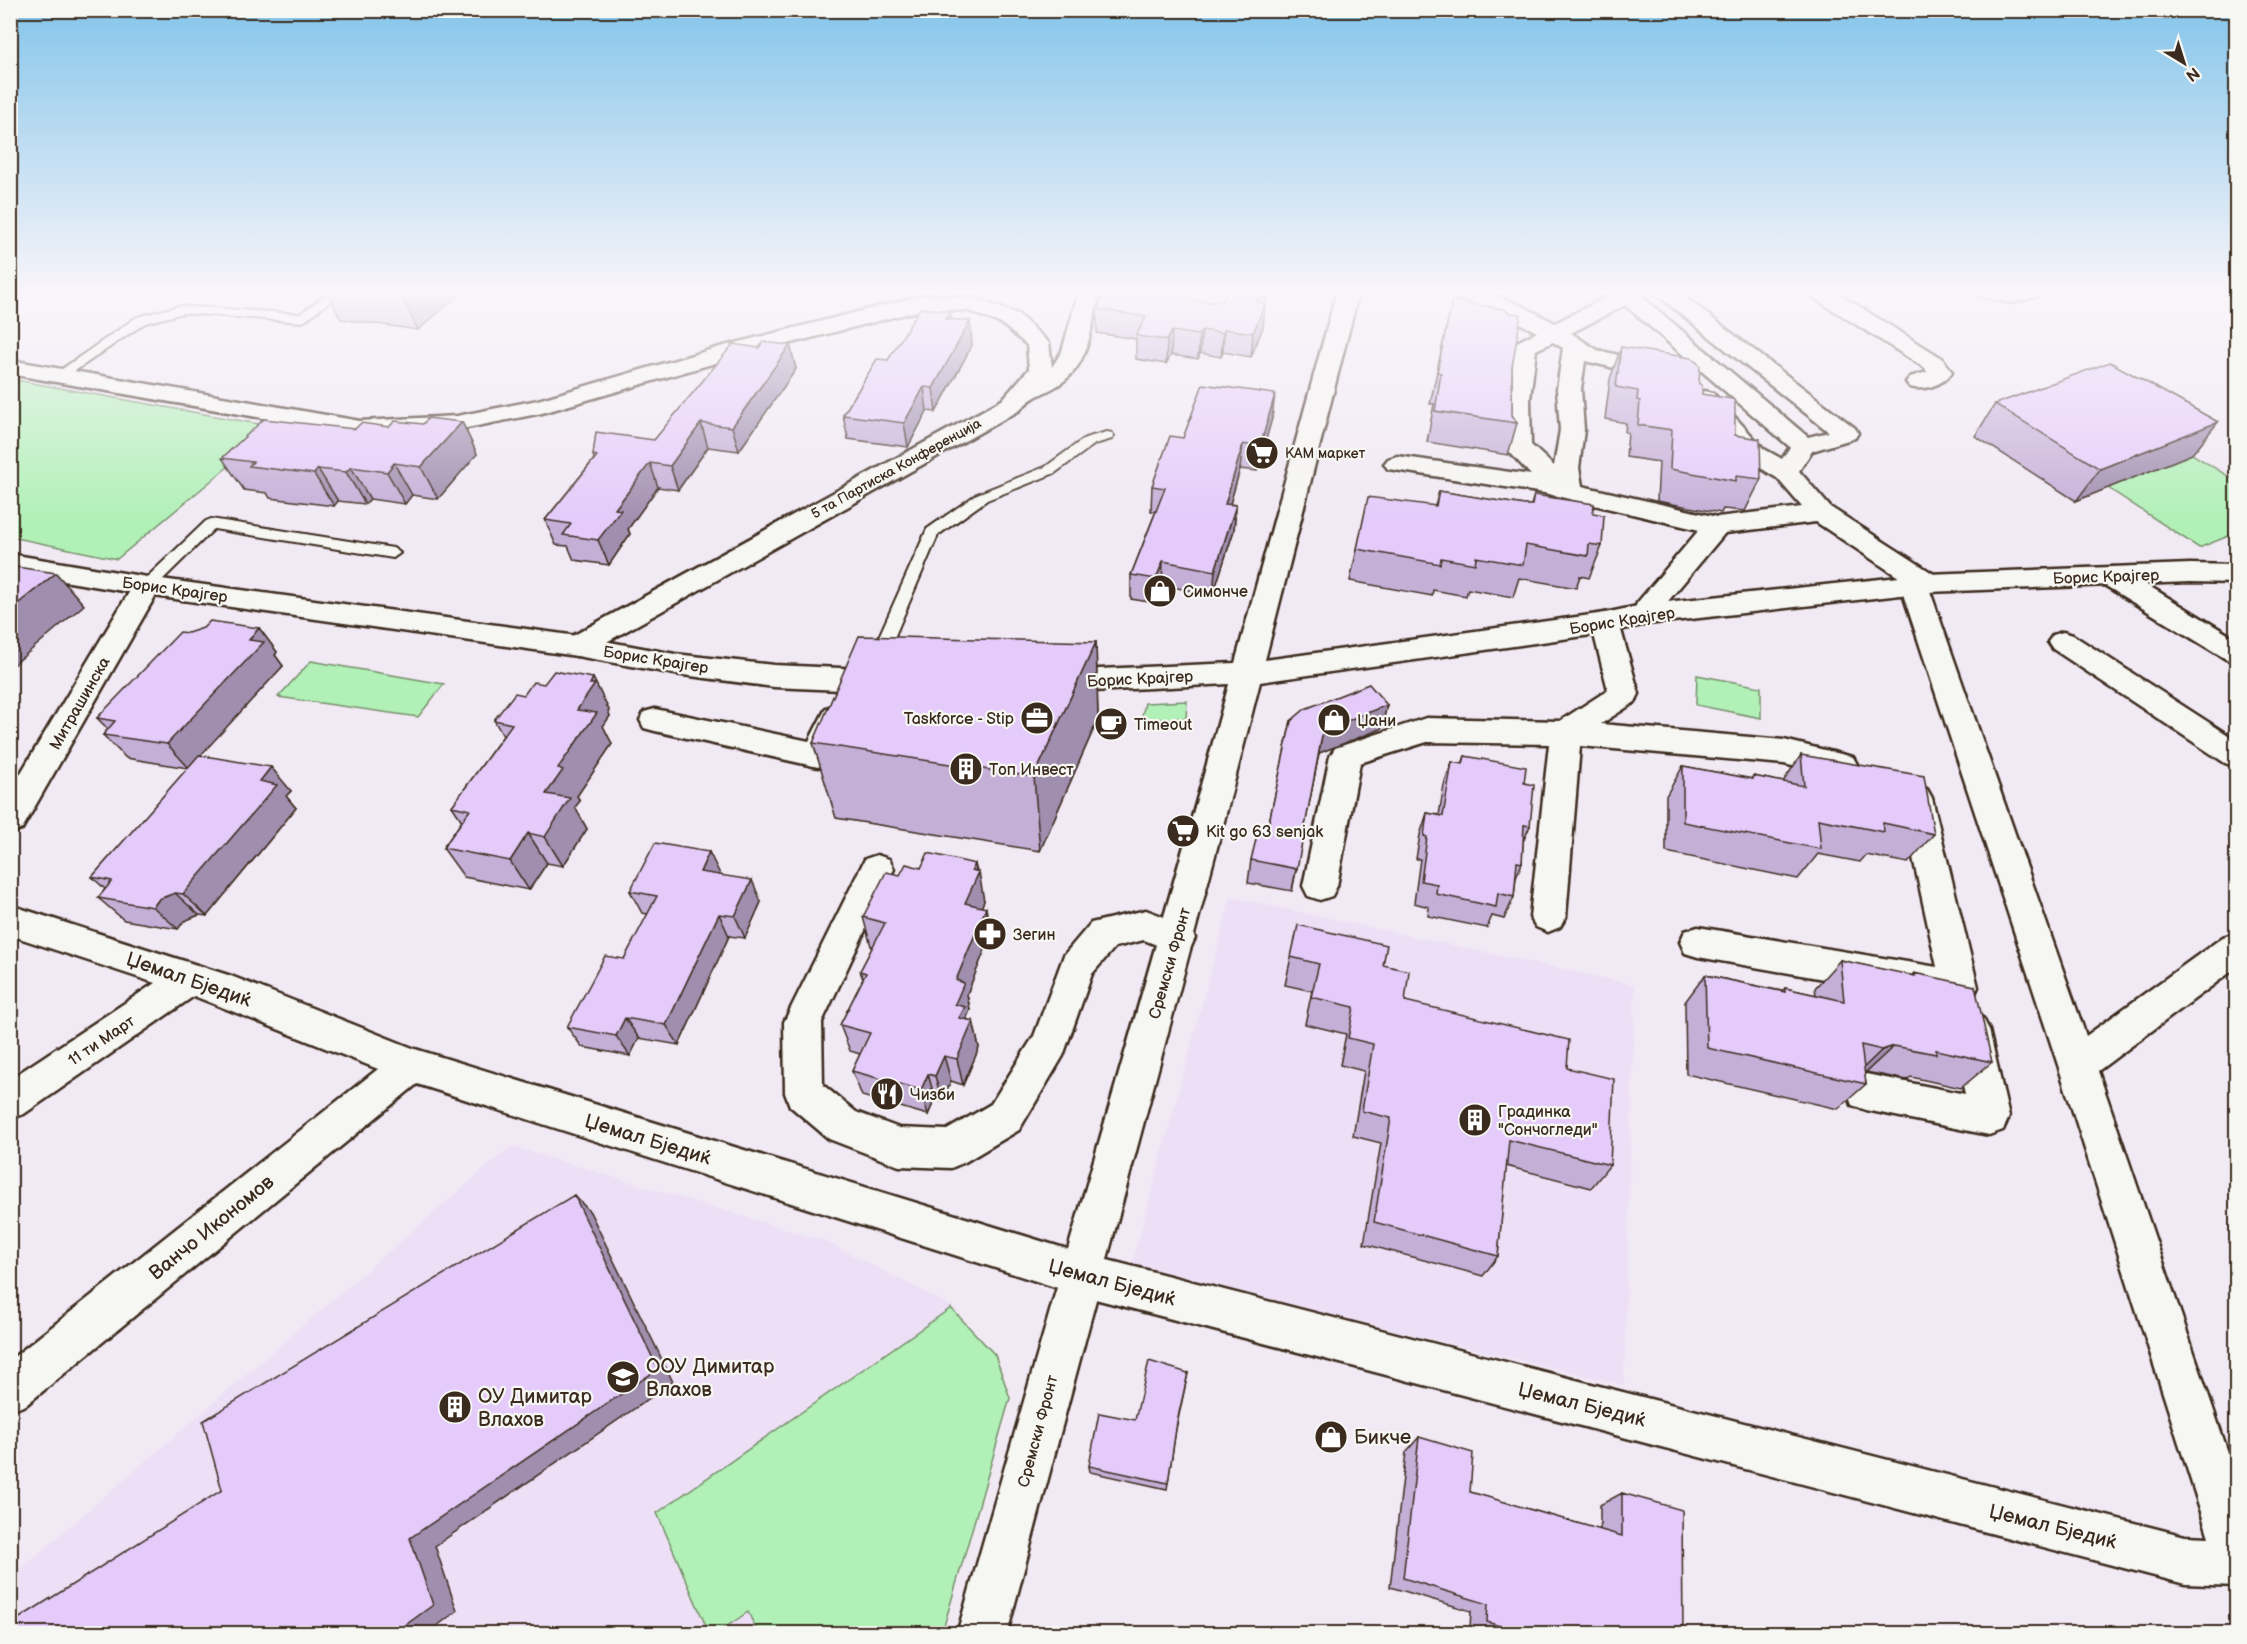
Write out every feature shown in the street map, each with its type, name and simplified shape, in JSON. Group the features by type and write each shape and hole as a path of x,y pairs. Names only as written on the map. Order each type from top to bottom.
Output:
{"street":[{"name":"5 та Партиска Конференција","path":"14,368 360,428 457,423 542,406 674,368"},
{"name":"5 та Партиска Конференција","path":"576,646 1011,405 1041,368"},
{"path":"1020,394 1039,387 1060,375 1065,368"},
{"name":"Сремски Фронт","path":"982,1634 1080,1274 1177,938 1328,368"},
{"path":"1522,368 1518,399 1518,447 1544,471 1544,485"},
{"path":"1570,491 1566,468 1572,430 1569,389 1572,368"},
{"path":"1646,368 1688,383 1699,391 1755,454 1786,472 1807,509 1920,584 2236,1545"},
{"path":"1716,368 1803,446"},
{"path":"1763,368 1846,432 1842,436 1803,446 1786,472"},
{"path":"1918,382 1935,377 1940,372 1937,368"},
{"path":"1397,464 1544,485 1717,526 1807,509"},
{"path":"1647,614 1651,603 1717,526"},
{"name":"Борис Крајгер","path":"10,563 147,586 774,676 917,681"},
{"name":"Борис Крајгер","path":"1022,682 1069,682 1247,673 1605,623 1647,614 1920,584 2111,576 2236,574"},
{"path":"2111,576 2236,652"},
{"name":"Митрашинска","path":"10,820 147,586"},
{"path":"1566,733 1624,694 1605,623"},
{"path":"2063,642 2236,755"},
{"path":"655,720 818,755 862,679"},
{"path":"1320,886 1346,756 1426,730 1566,733 1784,752 1913,784 1989,1117 1866,1092"},
{"path":"1548,917 1566,733"},
{"path":"877,869 803,1022 804,1093 843,1126 899,1147 951,1149 1005,1117 1050,1044 1077,966 1104,934 1146,925 1177,938"},
{"name":"Џемал Бједиќ","path":"10,920 231,992 412,1065 1080,1274 2185,1560 2236,1562"},
{"path":"1698,942 1960,987"},
{"path":"2077,1065 2236,948"},
{"name":"11 ти Март","path":"10,1101 191,978"},
{"name":"Ванчо Икономов","path":"10,1389 412,1065"}],"lane":[{"path":"58,376 70,368"},
{"path":"862,679 932,532 982,497 1050,470 1090,441 1107,436"},
{"path":"147,586 211,524 393,553"}],"shaded area":[{"path":"1231,897 1635,985 1624,1385 1131,1267"},
{"name":"ООУ Димитар Влахов","path":"511,1146 825,1241 946,1303 995,1355 1010,1398 942,1633 11,1633 10,1578"}],"green space":[{"path":"10,379 276,427 117,559 11,537"},
{"path":"2192,454 2236,481 2236,533 2199,548 2108,488"},
{"path":"311,661 444,684 418,717 278,697"},
{"path":"1697,675 1761,687 1761,718 1696,705"},
{"path":"1187,701 1186,718 1141,720 1145,703"},
{"path":"951,1308 995,1355 1010,1398 942,1633 758,1633 748,1612 717,1633 709,1633 657,1513"}],"building":[{"path":"713,368 774,368 732,427 701,423 670,466 650,463 615,509 621,510 598,540 563,535 571,524 545,520 597,456 593,455 596,432 654,440"},
{"path":"872,368 944,368 933,388 924,387 904,423 843,415"},
{"path":"1438,368 1512,368 1512,415 1517,423 1435,411 1441,373 1437,372"},
{"path":"1618,368 1700,368 1699,384 1702,385 1702,394 1735,401 1735,435 1760,439 1761,479 1736,476 1736,481 1670,469 1672,430 1638,425 1640,401 1637,400 1638,391 1616,387"},
{"path":"2094,368 2120,368 2218,422 2100,469 1995,404"},
{"path":"1203,384 1275,394 1260,447 1243,444 1225,504 1236,505 1215,571 1163,561 1156,579 1131,575 1165,488 1152,486 1170,436 1183,438"},
{"path":"428,418 462,422 421,467 394,463 387,472 351,467 346,472 318,469 314,474 249,466 253,462 222,458 264,419 355,429 361,423 389,427 395,421 423,424"},
{"path":"1439,491 1524,505 1532,505 1534,495 1594,504 1593,513 1604,515 1602,546 1589,544 1588,556 1526,545 1523,565 1476,557 1475,564 1441,558 1440,564 1357,549 1368,497 1436,506"},
{"path":"10,566 56,573 10,610"},
{"path":"210,621 259,628 249,640 264,642 167,744 103,735 115,721 97,718 180,632 188,633 203,628"},
{"path":"859,636 1096,642 1034,777 813,743"},
{"path":"554,671 593,678 590,684 595,684 577,710 597,713 558,768 563,770 546,794 570,798 545,837 528,833 510,861 443,848 470,810 452,806 512,724 494,720 515,693 524,695 533,682 544,684"},
{"path":"1369,684 1387,705 1323,730 1297,869 1251,860 1257,835 1266,836 1291,721 1305,709"},
{"path":"199,755 271,767 260,781 277,785 183,894 175,893 159,899 153,907 98,898 112,881 92,877"},
{"path":"1801,755 1924,776 1934,834 1883,823 1884,832 1818,819 1821,849 1683,822 1683,766 1804,786"},
{"path":"1465,756 1526,767 1524,783 1534,785 1530,826 1524,825 1522,863 1517,862 1514,897 1498,893 1496,907 1436,894 1437,884 1421,881 1427,837 1424,836 1427,813 1443,816 1452,762 1463,764"},
{"path":"655,843 709,852 700,872 752,880 735,916 719,914 666,1025 625,1018 616,1036 567,1027 605,956 624,959 657,896 630,891"},
{"path":"928,853 975,864 972,870 979,872 965,903 986,908 956,980 964,983 955,1004 965,1007 959,1018 973,1021 957,1059 944,1056 935,1076 928,1074 921,1090 852,1071 870,1033 840,1025 866,973 860,971 885,923 863,917 886,872 900,875 906,864 921,868"},
{"name":"Градинка \"Сончогледи\"","path":"1298,925 1387,945 1383,965 1409,971 1405,1001 1569,1040 1567,1068 1614,1079 1610,1165 1509,1140 1498,1256 1374,1222 1391,1118 1362,1111 1373,1044 1348,1038 1354,1007 1311,997 1319,964 1291,957"},
{"path":"1840,960 1975,986 1992,1062 1936,1050 1936,1054 1894,1046 1882,1050 1861,1045 1866,1084 1707,1048 1705,975 1785,992 1785,988 1844,1001"},
{"name":"ОУ Димитар Влахов","path":"574,1195 658,1369 410,1538 433,1605 393,1634 10,1634 10,1624 222,1490 203,1421"},
{"path":"1149,1361 1188,1373 1177,1422 1168,1483 1089,1466 1099,1413 1135,1420"},
{"path":"1419,1437 1473,1453 1470,1492 1622,1536 1622,1493 1682,1510 1683,1634 1525,1634 1487,1622 1488,1604 1403,1578"}],"place":[{"name":"КАМ маркет","path":"1262,453"},
{"name":"Симонче","path":"1160,591"},
{"name":"Taskforce - Stip","path":"1037,718"},
{"name":"Џани","path":"1334,720"},
{"name":"Timeout","path":"1111,724"},
{"name":"Топ Инвест","path":"966,769"},
{"name":"Kit go 63 senjak","path":"1183,831"},
{"name":"Зегин","path":"990,934"},
{"name":"Чизби","path":"887,1094"},
{"name":"Градинка \"Сончогледи\"","path":"1475,1120"},
{"name":"ООУ Димитар Влахов","path":"623,1377"},
{"name":"ОУ Димитар Влахов","path":"455,1407"},
{"name":"Бикче","path":"1331,1437"}]}
